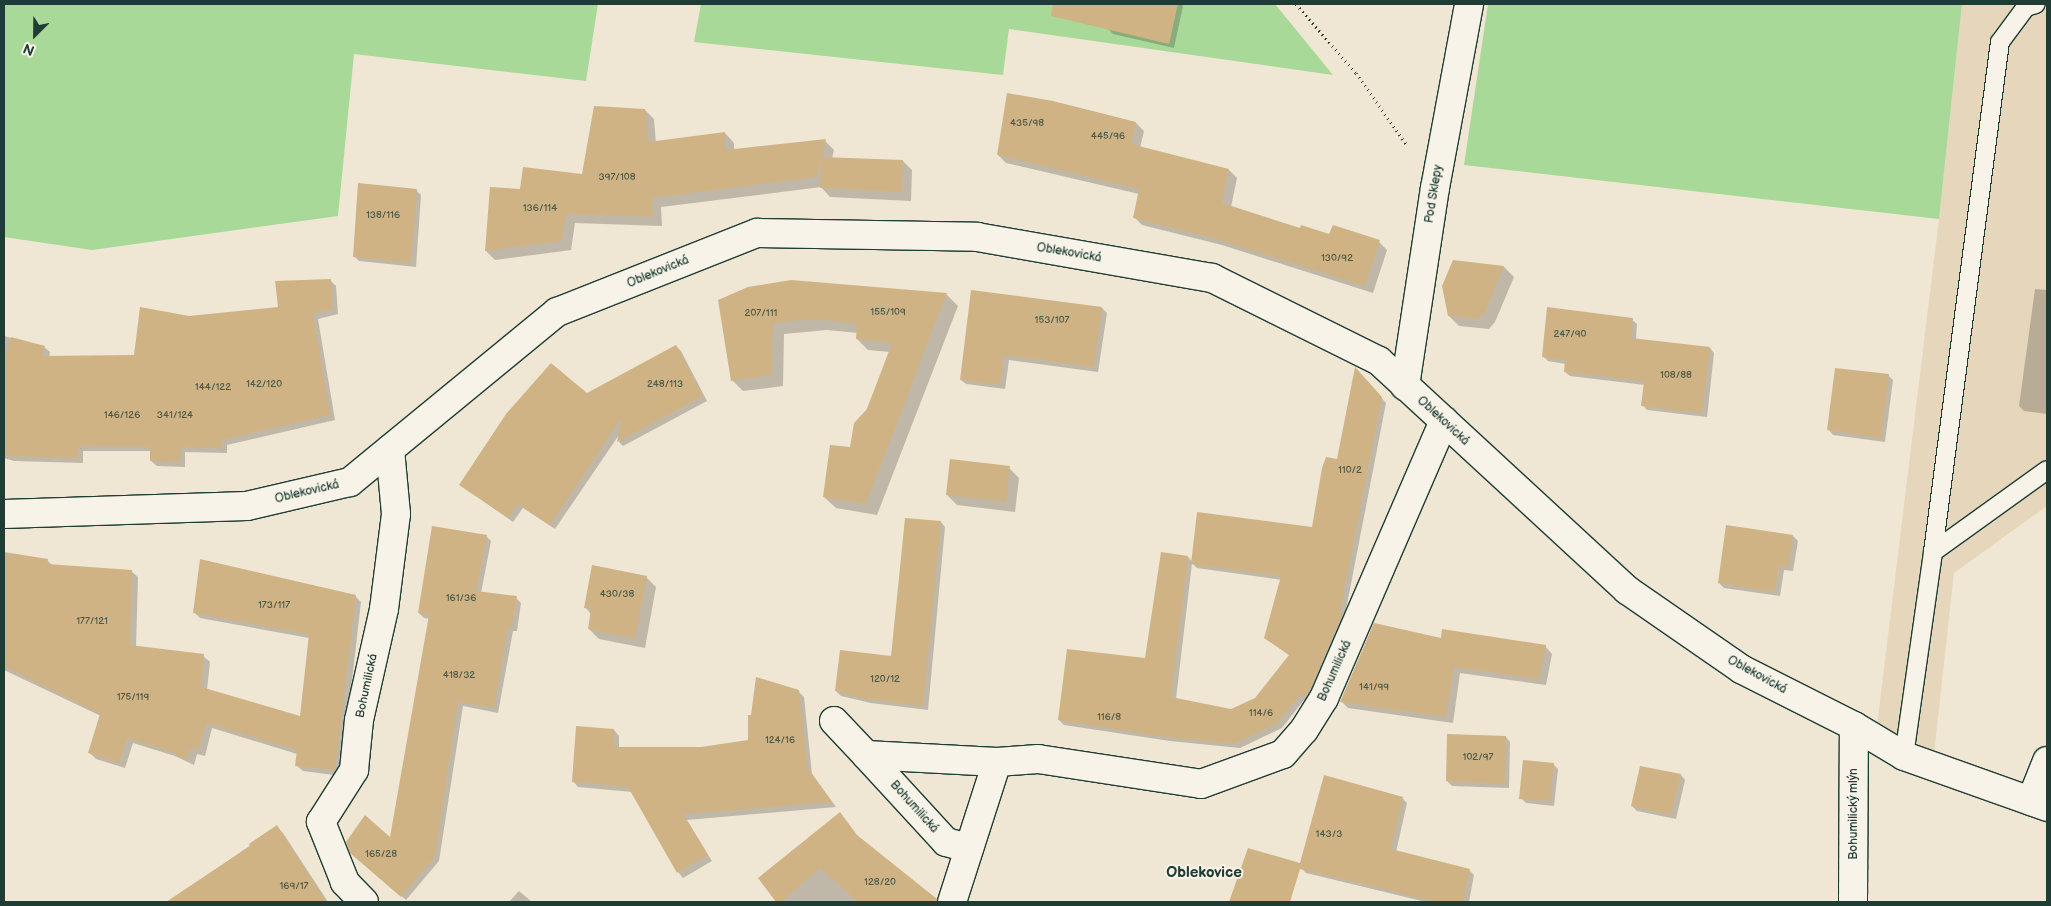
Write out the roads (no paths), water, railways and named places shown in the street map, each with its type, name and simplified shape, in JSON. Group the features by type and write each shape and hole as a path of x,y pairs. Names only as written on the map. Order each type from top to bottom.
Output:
{"street":[{"name":"Pod Sklepy","path":"1405,386 1435,188 1469,4"},
{"name":"Oblekovická","path":"4,514 247,506 350,482 557,312 757,233 977,237 1212,278 1379,361 1627,590 1741,669 1854,726 1904,756 2039,804"},
{"name":"Bohumilická","path":"866,755 996,762 1038,759 1201,784 1283,754 1304,730 1324,698 1444,421"},
{"name":"Bohumilická","path":"364,902 345,882 321,822 354,770 359,720 384,609 396,514 390,449"},
{"name":"Bohumilická","path":"834,721 946,842 969,848"},
{"name":"Bohumilický mlýn","path":"1853,902 1854,726"},
{"path":"2039,804 2047,761"},
{"path":"952,902 996,762"}],"lane":[{"path":"1904,756 1933,552 2000,42 2026,7 2036,4"},
{"path":"1933,552 2047,470"}],"district":[{"name":"Oblekovice","path":"1204,873"}]}
